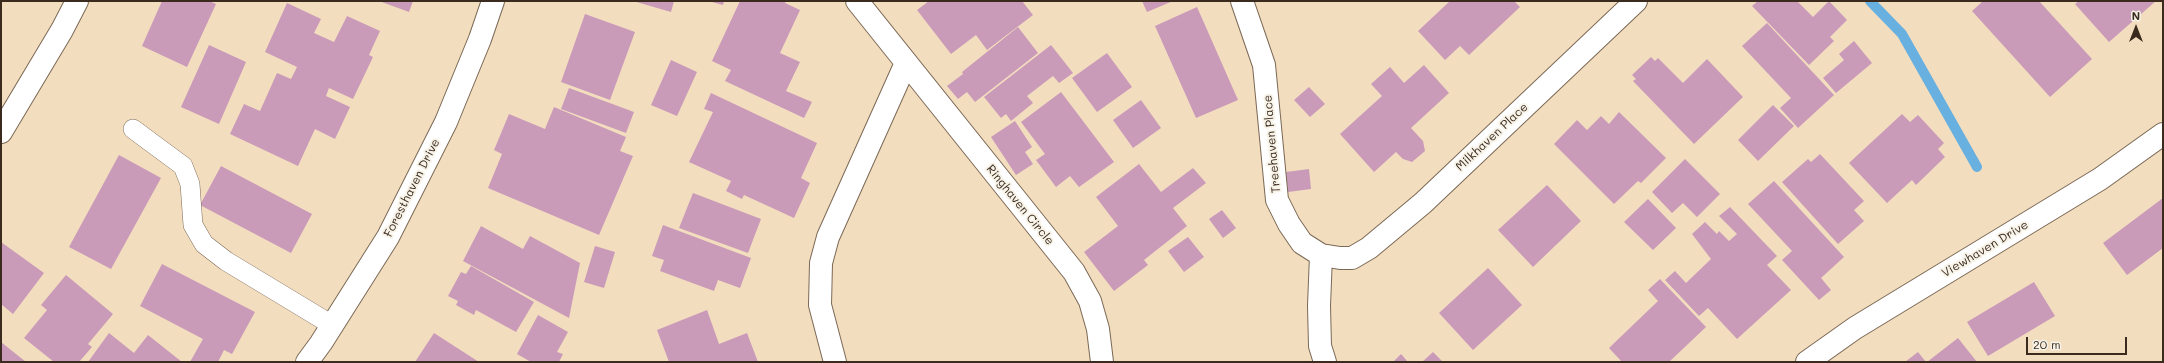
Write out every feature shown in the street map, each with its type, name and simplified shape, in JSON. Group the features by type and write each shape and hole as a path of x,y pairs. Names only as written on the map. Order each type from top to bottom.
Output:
{"street":[{"path":"1,132 62,30 77,1"},
{"name":"Foresthaven Drive","path":"307,362 388,236 446,122 480,39 493,1"},
{"name":"Ringhaven Circle","path":"857,1 1074,272 1090,301 1098,329 1102,362"},
{"name":"Treehaven Place","path":"1242,1 1264,65 1277,200 1288,224 1302,243 1330,257"},
{"name":"Milkhaven Place","path":"1330,257 1352,258 1369,248 1423,203 1636,1"},
{"path":"835,362 820,305 821,263 828,236 906,63"},
{"name":"Viewhaven Drive","path":"1807,362 1855,328 2100,179 2163,134"},
{"path":"1325,362 1320,346 1319,306 1330,257"}],"lane":[{"path":"133,129 183,166 190,184 193,225 204,244 226,261 332,325"}],"building":[{"path":"162,1 209,1 216,4 187,67 142,46"},
{"path":"379,1 413,1 409,12"},
{"path":"633,1 674,1 671,12"},
{"path":"708,1 724,1 723,5"},
{"path":"740,1 786,1 785,3 800,10 780,53 800,62 786,91 812,102 804,118 725,81 731,70 712,61"},
{"path":"929,1 1022,1 1033,15 987,50 976,35 951,54 917,10"},
{"path":"1142,1 1173,1 1147,12"},
{"path":"1450,1 1514,1 1520,7 1469,55 1460,46 1445,60 1418,31"},
{"path":"1758,1 1797,1 1813,17 1829,1 1847,20 1830,37 1834,41 1809,65 1752,6"},
{"path":"1983,1 2039,1 2092,59 2050,97 1972,11"},
{"path":"2079,1 2156,1 2109,42 2075,4"},
{"path":"287,3 321,19 314,33 334,42 347,16 380,31 369,55 373,57 353,99 329,88 326,96 350,107 335,139 315,129 298,166 230,134 244,104 260,111 277,73 291,79 297,67 265,52"},
{"path":"1197,7 1238,100 1196,118 1155,26"},
{"path":"585,14 635,32 610,100 561,82"},
{"path":"1767,23 1834,95 1798,128 1780,108 1791,98 1742,46"},
{"path":"1018,27 1038,53 975,102 967,92 958,99 947,86"},
{"path":"1854,41 1872,63 1836,93 1823,78 1844,60 1839,54"},
{"path":"209,45 246,62 219,124 181,107"},
{"path":"1051,45 1073,73 1059,83 1053,76 1027,96 1033,103 1011,121 1006,114 1001,118 984,97"},
{"path":"1107,53 1132,87 1097,112 1072,78"},
{"path":"1651,57 1655,61 1658,58 1683,83 1707,59 1743,97 1694,144 1633,81 1636,79 1632,75"},
{"path":"671,60 697,72 677,116 651,105"},
{"path":"1424,65 1449,93 1411,128 1423,141 1425,151 1412,162 1403,159 1396,152 1374,172 1340,134 1382,96 1371,84 1390,67 1404,83"},
{"path":"1309,87 1325,104 1310,117 1294,100"},
{"path":"569,88 634,112 626,133 561,109"},
{"path":"1061,92 1114,162 1079,187 1070,176 1056,187 1036,160 1045,154 1021,122"},
{"path":"711,93 817,143 801,178 810,183 794,218 744,195 742,199 726,191 731,181 689,162 713,112 704,109"},
{"path":"1141,100 1161,128 1133,148 1113,120"},
{"path":"1773,105 1794,126 1758,161 1738,140"},
{"path":"554,107 626,137 620,151 633,156 599,235 488,188 502,154 494,150 509,114 545,129"},
{"path":"1619,112 1666,158 1641,183 1638,181 1614,204 1554,144 1577,120 1587,130 1601,116 1609,124"},
{"path":"1902,114 1910,122 1918,115 1944,143 1938,149 1945,157 1916,185 1912,180 1887,203 1849,163"},
{"path":"1015,121 1032,147 1025,152 1033,164 1016,175 991,137"},
{"path":"1820,154 1864,201 1854,210 1864,221 1838,244 1782,182 1808,159 1811,162"},
{"path":"119,155 161,178 111,269 69,247"},
{"path":"1685,159 1720,194 1697,217 1683,203 1672,213 1652,192"},
{"path":"1139,164 1161,192 1193,168 1206,183 1173,208 1187,226 1144,260 1148,265 1114,291 1084,252 1118,226 1096,197"},
{"path":"221,166 312,214 291,253 200,205"},
{"path":"1309,169 1311,189 1288,192 1286,172"},
{"path":"1774,181 1844,257 1821,278 1831,290 1819,300 1782,260 1792,251 1748,204"},
{"path":"1547,185 1581,221 1533,267 1498,230"},
{"path":"693,193 761,219 748,253 679,228"},
{"path":"2163,198 2163,248 2127,275 2103,243"},
{"path":"1648,199 1676,228 1653,250 1624,222"},
{"path":"1730,207 1777,256 1767,265 1791,290 1737,339 1708,308 1699,316 1665,280 1675,271 1686,283 1711,259 1692,234 1705,222 1717,234 1719,231 1729,241 1737,234 1719,216"},
{"path":"1222,210 1236,228 1223,238 1209,219"},
{"path":"663,225 751,258 740,288 718,280 714,291 660,271 664,260 652,256"},
{"path":"481,226 523,249 530,236 580,263 569,318 463,261"},
{"path":"1188,237 1204,257 1184,272 1168,251"},
{"path":"1,242 44,273 13,314 1,304"},
{"path":"595,246 615,252 604,288 584,282"},
{"path":"162,264 255,312 232,354 224,350 218,362 190,362 203,339 140,306"},
{"path":"471,266 534,302 516,332 476,310 474,315 456,305 458,301 448,296 461,272 466,274"},
{"path":"1488,268 1522,305 1473,350 1439,313"},
{"path":"66,275 113,314 88,344 92,347 79,362 54,362 24,338 47,310 41,305"},
{"path":"1660,279 1706,327 1669,362 1622,362 1609,348 1658,301 1648,290"},
{"path":"2034,282 2055,316 1988,356 1967,322"},
{"path":"707,310 719,344 747,333 758,362 669,362 657,330"},
{"path":"538,315 568,332 557,352 563,354 559,362 531,362 517,354"},
{"path":"109,333 134,353 148,335 182,362 88,362"},
{"path":"434,333 479,362 415,362"},
{"path":"1958,338 1977,362 1927,362"},
{"path":"1,342 26,362 1,362"},
{"path":"1433,352 1443,362 1422,362"},
{"path":"1918,352 1926,362 1905,362"},
{"path":"1401,354 1408,362 1393,362"}],"waterway":[{"path":"1870,1 1902,34 1977,167"}]}
